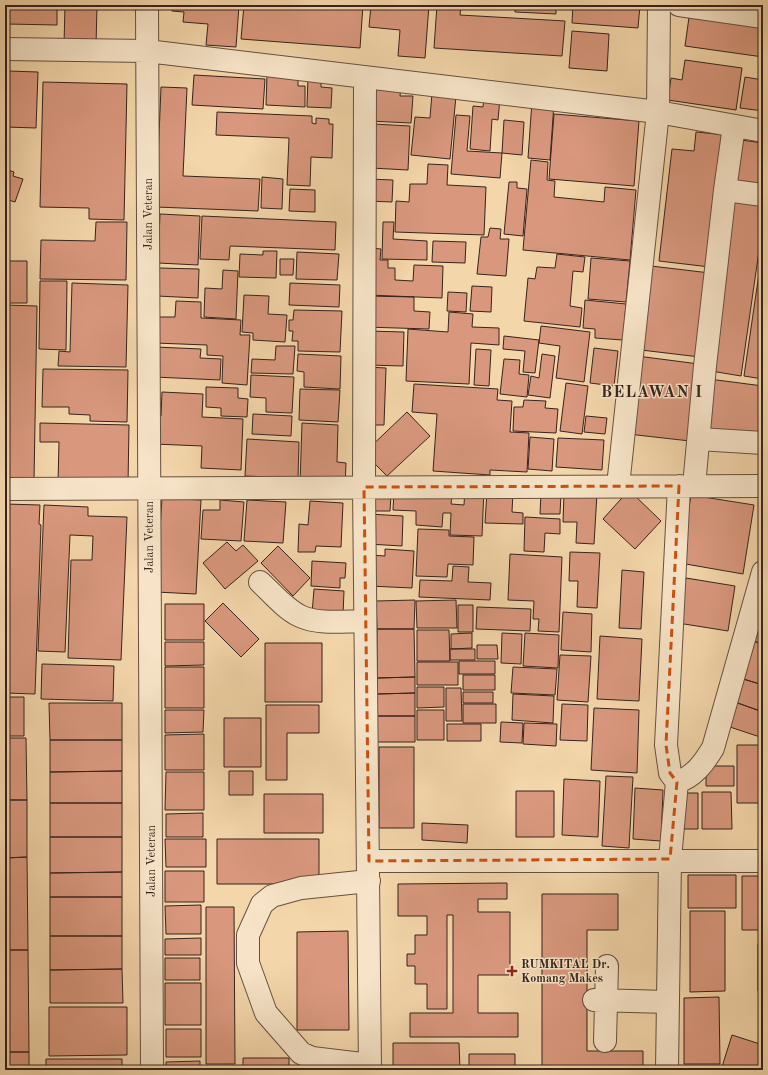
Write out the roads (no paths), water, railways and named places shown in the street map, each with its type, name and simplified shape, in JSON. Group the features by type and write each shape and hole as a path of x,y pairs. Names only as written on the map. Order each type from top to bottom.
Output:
{"street":[{"name":"Jalan Veteran","path":"147,5 152,1070"},
{"path":"618,486 658,112 659,5"},
{"path":"680,5 763,17"},
{"path":"5,49 147,51 658,112 763,131"},
{"path":"365,78 364,487 369,871 370,1067 312,1058 301,1053 266,1013 248,963 248,935 262,904 272,896 369,871 670,859 763,861"},
{"path":"667,1070 670,859 677,782 670,773 666,745 686,486 699,439 705,366 725,190 734,126"},
{"path":"725,190 763,195"},
{"path":"699,439 763,443"},
{"path":"5,489 763,486"},
{"path":"677,782 688,779 706,759 713,748 762,578"},
{"path":"260,582 299,616 313,620 365,621"},
{"path":"605,1041 600,1000 607,966"},
{"path":"600,1000 668,1002"}],"place":[{"name":"RUMKITAL Dr. Komang Makes","path":"512,971"}],"district":[{"name":"BELAWAN I","path":"652,391"}]}
